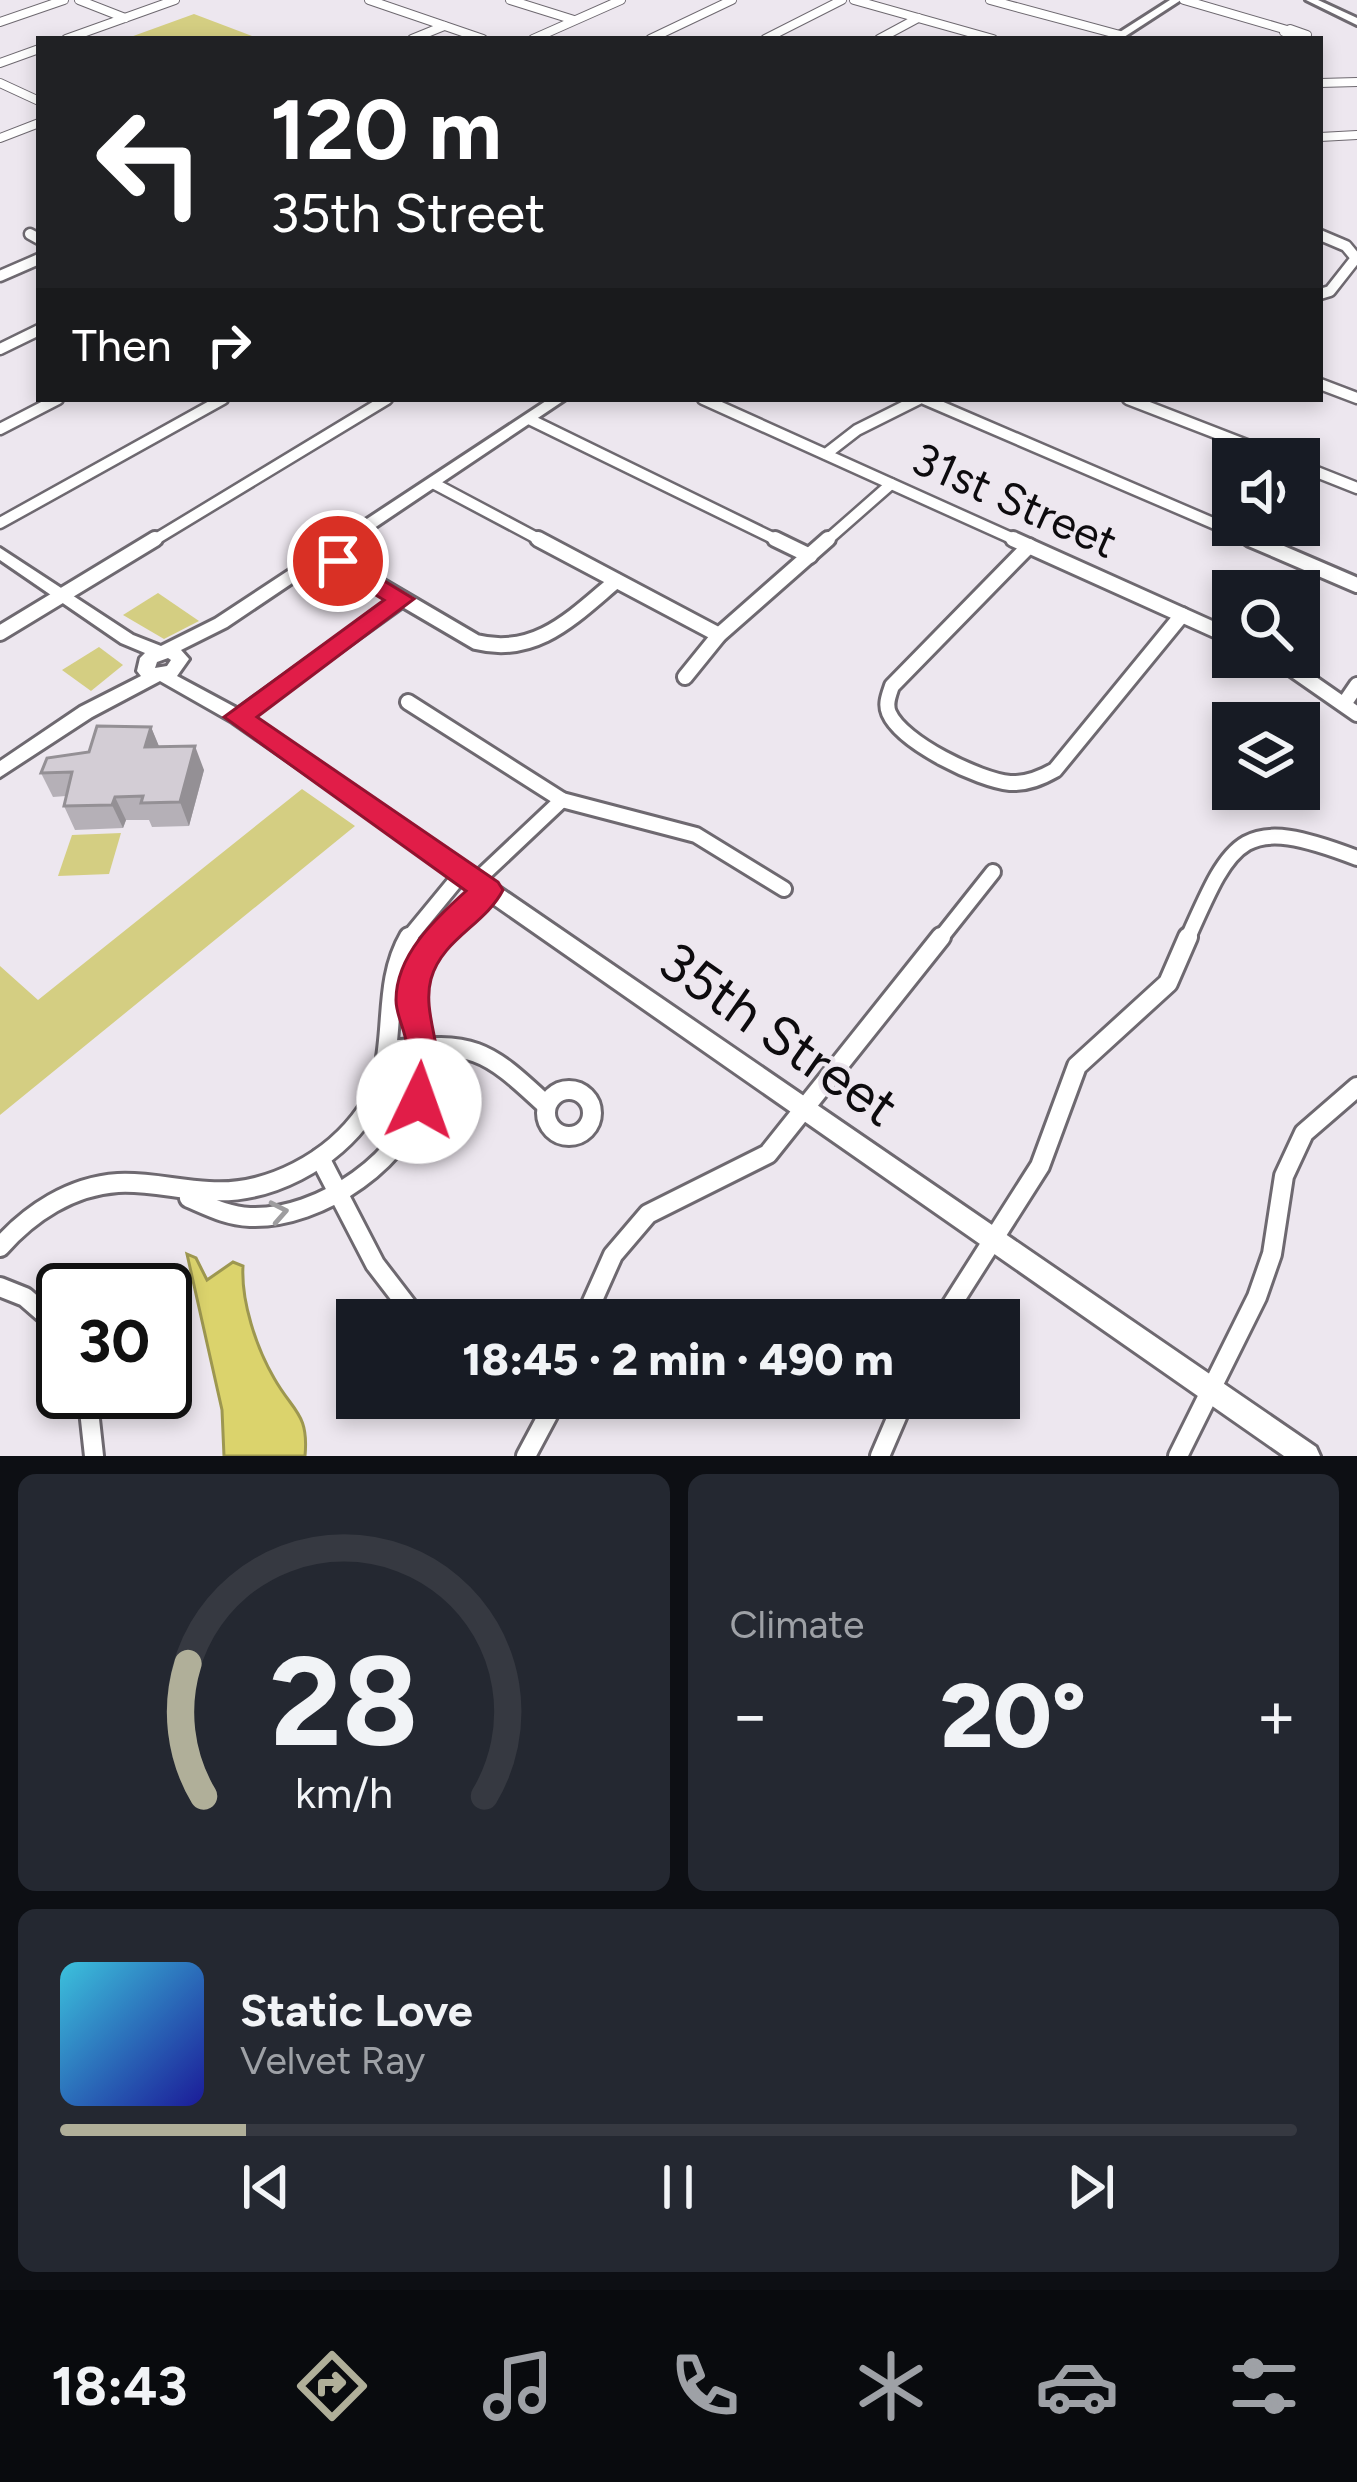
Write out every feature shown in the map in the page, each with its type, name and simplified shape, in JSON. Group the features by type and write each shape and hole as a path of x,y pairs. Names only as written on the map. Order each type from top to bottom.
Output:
{"street":[{"path":"0,22 64,0"},
{"path":"80,0 125,18"},
{"path":"74,36 175,0"},
{"path":"369,0 474,36"},
{"path":"511,0 574,21"},
{"path":"540,36 621,0"},
{"path":"656,36 732,0"},
{"path":"771,36 842,0"},
{"path":"854,0 981,36"},
{"path":"990,0 1114,36"},
{"path":"1119,36 1180,0 1287,30"},
{"path":"1311,0 1357,22"},
{"path":"885,36 918,18"},
{"path":"419,36 444,26"},
{"path":"0,63 36,50"},
{"path":"1323,83 1357,82"},
{"path":"0,83 36,99"},
{"path":"0,139 36,124"},
{"path":"1323,137 1357,135"},
{"path":"1323,236 1346,246 1356,258 1330,291 1323,293"},
{"path":"0,276 36,260"},
{"path":"0,349 36,331"},
{"path":"1323,385 1357,398"},
{"path":"0,429 52,402"},
{"path":"0,523 218,402"},
{"path":"0,633 382,402"},
{"path":"0,770 554,402"},
{"name":"31st Street","path":"710,402 1212,629"},
{"path":"826,454 857,430 916,402"},
{"path":"929,402 1357,585"},
{"path":"1136,402 1229,438"},
{"path":"529,419 810,556"},
{"path":"1320,473 1357,488"},
{"path":"433,483 719,635"},
{"path":"685,677 719,635 891,484"},
{"path":"1030,546 892,686 886,698 889,713 900,728 982,776 1008,783 1036,781 1055,770 1182,615"},
{"name":"35th Street","path":"0,554 161,663 189,690 197,690 238,717 1307,1456"},
{"path":"326,554 476,642 517,648 546,637 616,581"},
{"path":"238,717 402,599"},
{"path":"1305,678 1350,709 1357,685"},
{"path":"408,703 562,800 696,835 784,889"},
{"path":"0,1247 38,1210 68,1197 134,1182 204,1195 239,1193 283,1179 346,1139 369,1109 389,1050 387,996 395,966 422,916 475,882 562,800"},
{"path":"955,1299 1040,1166 1077,1066 1168,983 1221,863 1254,839 1281,836 1307,838 1357,858"},
{"path":"593,1299 613,1255 649,1214 768,1154 994,872"},
{"path":"168,1188 225,1214 264,1216 338,1192 376,1162 419,1101 423,1047 412,1002 416,974 475,882"},
{"path":"389,1050 461,1043 483,1049 503,1061 547,1105"},
{"path":"1178,1456 1257,1297 1272,1254 1284,1176 1304,1133 1357,1087"},
{"path":"320,1159 375,1264 402,1299"},
{"path":"0,1287 36,1307"},
{"path":"90,1419 94,1456"},
{"path":"526,1456 540,1419"},
{"path":"880,1456 896,1419"}],"shaded area":[{"path":"194,14 252,36 133,36"},
{"path":"158,593 199,621 164,639 123,615"},
{"path":"99,647 123,665 91,691 62,670"},
{"path":"302,789 355,826 0,1115 0,966 38,1000"},
{"path":"121,833 109,874 58,876 72,835"},
{"path":"187,1254 196,1258 207,1280 233,1262 243,1266 244,1294 256,1338 274,1378 302,1421 305,1456 224,1456 222,1410"}],"building":[{"path":"97,726 151,727 145,747 195,746 180,802 141,803 143,796 115,797 112,805 64,806 72,772 41,773 47,758 89,752"}],"route":[{"path":"338,561 402,599 238,717 488,890 441,932 416,974 412,1002 423,1047 419,1101"}]}
